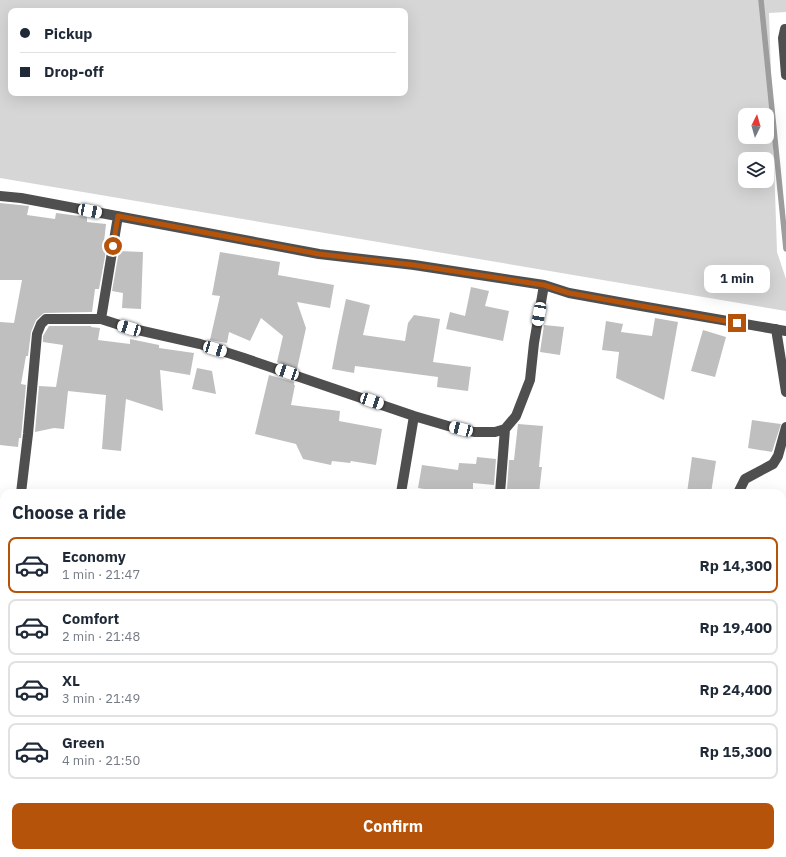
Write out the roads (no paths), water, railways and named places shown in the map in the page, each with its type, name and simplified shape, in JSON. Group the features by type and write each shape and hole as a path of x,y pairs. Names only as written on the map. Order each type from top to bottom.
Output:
{"street":[{"path":"786,29 784,30 783,38 786,75"},
{"path":"0,196 118,216 319,254 414,265 544,285 569,293 605,300 781,330 786,392"},
{"path":"101,319 118,216"},
{"path":"21,489 28,434 37,334 41,324 46,319 101,319 129,328 200,344 414,416 474,432 495,432 505,429 516,416 530,380 534,343 544,285"},
{"path":"402,489 414,416"},
{"path":"740,489 745,479 773,464 778,456 786,427"},
{"path":"500,489 505,429"}],"waterway":[{"path":"761,0 786,249"}]}
